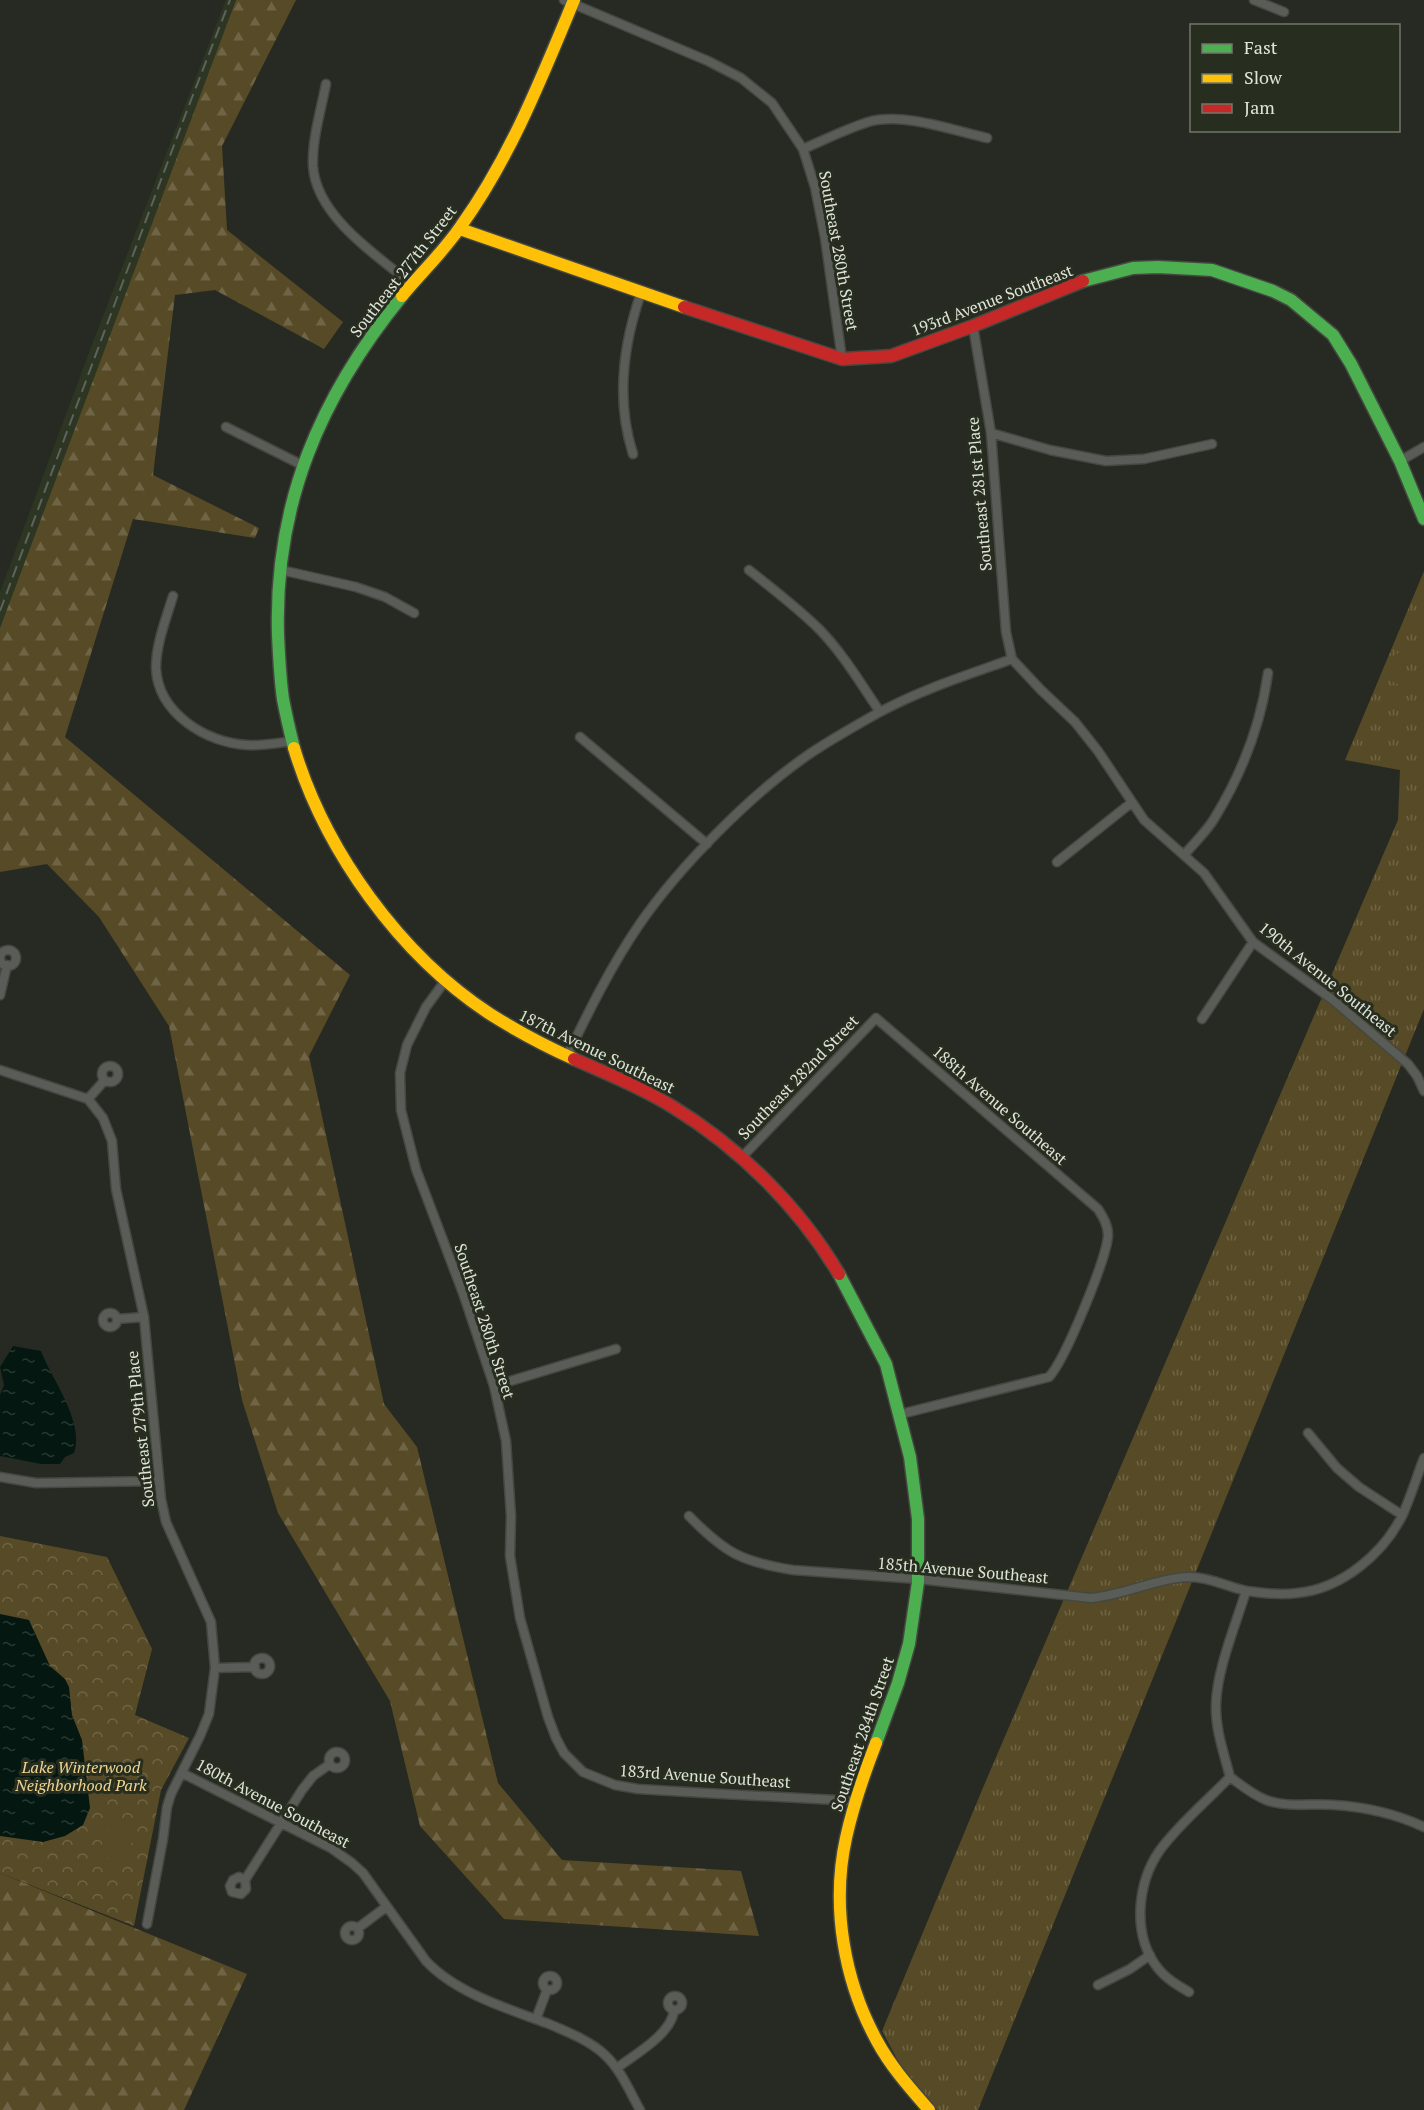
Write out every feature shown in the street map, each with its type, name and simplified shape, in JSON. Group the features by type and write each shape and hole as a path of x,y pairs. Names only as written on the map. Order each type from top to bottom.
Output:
{"street":[{"path":"1254,0 1284,12"},
{"name":"Southeast 280th Street","path":"570,1 708,61 741,78 772,103 803,149 815,187 842,359"},
{"name":"Southeast 277th Street","path":"281,570 290,505 302,465 338,386 359,352 412,284 460,229 507,152 535,92 570,1"},
{"path":"326,84 313,155 316,181 326,204 343,225 375,255 412,284"},
{"path":"803,149 869,122 892,120 916,122 987,138"},
{"name":"193rd Avenue Southeast","path":"460,229 641,293 842,359 891,356 973,326 1080,282 1133,268 1183,267 1212,270 1274,291 1291,300 1333,335 1352,364 1400,461 1424,519"},
{"path":"633,454 626,432 623,390 628,337 641,293"},
{"name":"Southeast 281st Place","path":"973,326 991,433 1006,632 1012,659"},
{"path":"226,426 302,465"},
{"path":"991,433 1050,450 1106,461 1144,459 1212,444"},
{"path":"1400,461 1424,447"},
{"path":"281,570 356,587 385,597 414,613"},
{"name":"187th Avenue Southeast","path":"281,570 279,639 284,700 293,741 309,790 332,839 364,889 401,938 445,981 502,1022 532,1040 665,1101 742,1157 772,1186 813,1233 848,1287 885,1361 901,1414"},
{"path":"749,570 792,604 821,632 852,670 880,712"},
{"path":"173,596 159,645 156,667 158,681 165,699 176,714 189,725 227,742 246,745 293,741"},
{"path":"567,1056 612,968 640,923 678,876 744,808 808,755 880,712 930,689 1012,659"},
{"name":"190th Avenue Southeast","path":"1012,659 1075,722 1098,751 1144,820 1204,873 1253,942 1334,1000 1408,1064 1424,1091"},
{"path":"1185,855 1214,820 1241,766 1260,719 1268,673"},
{"path":"580,737 707,844"},
{"path":"1057,862 1131,803"},
{"path":"1202,1019 1253,942"},
{"path":"0,995 7,965"},
{"name":"Southeast 280th Street","path":"445,981 415,1027 400,1073 400,1110 416,1169 494,1386 506,1441 511,1516 510,1556 520,1618 548,1717 564,1752"},
{"name":"Southeast 282nd Street","path":"742,1157 876,1018"},
{"name":"188th Avenue Southeast","path":"876,1018 1080,1194 1103,1216 1108,1232 1103,1257 1063,1357 1049,1377 901,1414"},
{"path":"0,1070 88,1099 104,1081"},
{"name":"Southeast 279th Place","path":"88,1099 103,1118 112,1141 116,1190 144,1317 158,1481 166,1522 212,1622 215,1668 209,1714 167,1807 147,1924"},
{"path":"117,1319 144,1317"},
{"path":"494,1386 616,1349"},
{"name":"Southeast 284th Street","path":"901,1414 913,1464 918,1518 918,1579 912,1627 896,1694 855,1801 840,1887 840,1923 855,1995 869,2028 884,2056 929,2110"},
{"path":"1308,1433 1337,1468 1359,1487 1402,1515"},
{"name":"185th Avenue Southeast","path":"689,1516 714,1541 738,1557 793,1570 918,1579 1092,1598 1109,1596 1166,1580 1191,1577 1215,1581 1246,1591 1297,1593 1329,1585 1348,1575 1382,1546 1402,1515 1424,1458"},
{"path":"0,1477 36,1483 158,1481"},
{"path":"1246,1591 1220,1675 1216,1704 1218,1730 1230,1777 1265,1800 1282,1804 1334,1805 1372,1810 1424,1827"},
{"path":"215,1668 255,1667"},
{"name":"183rd Avenue Southeast","path":"564,1752 583,1772 615,1785 638,1789 855,1801"},
{"path":"245,1880 313,1776 330,1764"},
{"name":"180th Avenue Southeast","path":"182,1773 331,1848 352,1863 363,1874 426,1961 441,1975 459,1987 567,2031 605,2054 617,2068 640,2110"},
{"path":"1189,1992 1166,1977 1143,1941 1140,1923 1143,1896 1151,1868 1160,1851 1230,1777"},
{"path":"358,1928 386,1907"},
{"path":"1098,1984 1130,1969 1150,1955"},
{"path":"536,2019 547,1990"},
{"path":"617,2068 664,2030 674,2017 674,2010"}],"shaded area":[{"path":"226,0 236,0 0,628 0,592 91,347"}],"green space":[{"path":"236,0 296,0 222,146 227,230 343,322 324,349 215,290 175,295 153,475 259,528 255,538 133,519 65,737 350,975 309,1056 384,1404 417,1447 498,1783 562,1860 741,1871 759,1936 504,1919 420,1826 390,1701 278,1513 242,1400 169,1026 99,917 47,864 0,872 0,628"},
{"path":"1424,571 1424,1009 978,2110 937,2110 903,2070 882,2031 982,1790 1398,820 1400,770 1345,760"},
{"path":"1396,653 1409,659 1398,684 1385,678"},
{"name":"Lake Winterwood Neighborhood Park","path":"0,1536 107,1557 152,1649 135,1715 189,1738 161,1790 134,1926 0,1873"},
{"path":"113,1817 138,1827 123,1864 98,1854"},
{"path":"0,1873 247,1974 184,2110 0,2110"}],"water":[{"path":"13,1346 41,1351 66,1401 75,1428 76,1441 74,1453 65,1457 60,1464 41,1464 0,1456 0,1395 4,1385 0,1367"},
{"path":"0,1614 29,1620 50,1666 65,1679 69,1687 72,1715 82,1740 90,1808 83,1825 65,1836 43,1842 0,1836"}],"railway":[{"path":"0,611 230,0"}],"traffic: fast":[{"path":"1083,281 1133,268 1212,270 1273,291 1291,300 1333,335 1351,364 1400,461 1424,519"},
{"path":"294,748 283,699 278,635 279,587 284,541 294,497 308,454 347,373 402,296"},
{"path":"839,1274 886,1364 910,1457 918,1519 918,1582 909,1644 898,1683 876,1743"}],"traffic: slow":[{"path":"402,296 454,235 495,173 524,116 574,0"},
{"path":"460,229 684,307"},
{"path":"294,748 325,825 346,862 397,931 457,990 490,1014 574,1059"},
{"path":"876,1743 863,1778 846,1838 840,1890 844,1942 856,1994 882,2051 929,2110"}],"traffic: jam":[{"path":"684,307 842,359 891,356 973,326 1083,281"},
{"path":"574,1059 661,1100 722,1141 787,1203 806,1225 839,1274"}]}
